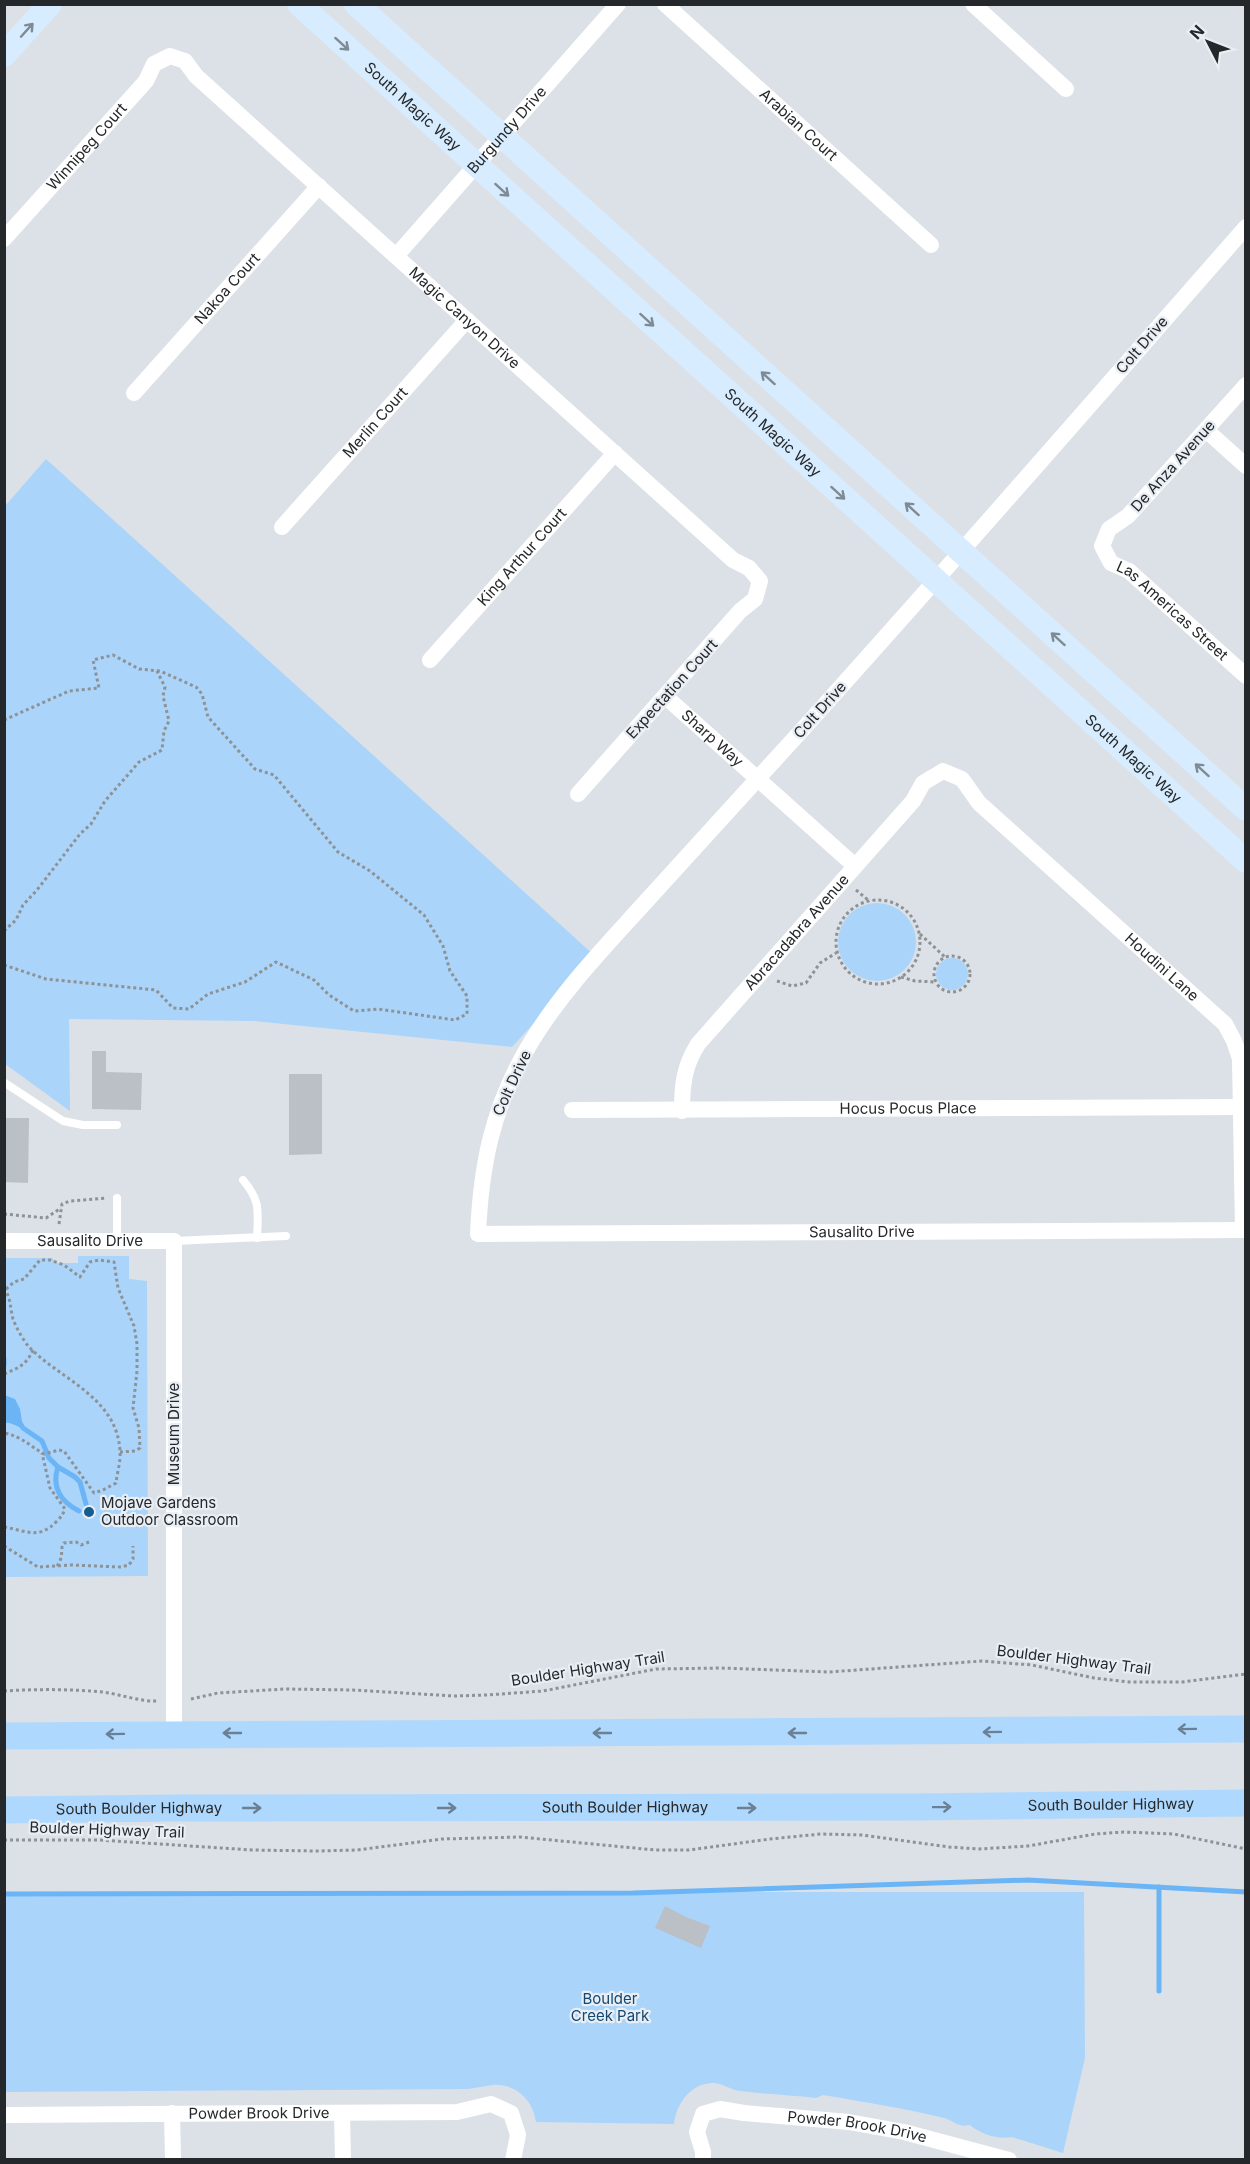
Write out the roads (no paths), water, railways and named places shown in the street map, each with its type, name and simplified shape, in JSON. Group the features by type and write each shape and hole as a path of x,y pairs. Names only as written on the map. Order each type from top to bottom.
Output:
{"main road":[{"path":"4,1736 924,1733 1245,1729"},
{"name":"South Boulder Highway","path":"4,1810 894,1808 1245,1803"}],"street":[{"path":"4,55 50,4"},
{"name":"South Magic Way","path":"299,4 1245,861"},
{"path":"356,4 1245,809"},
{"name":"Burgundy Drive","path":"396,256 618,4"},
{"name":"Arabian Court","path":"665,4 931,245"},
{"path":"973,4 1066,89"},
{"name":"Magic Canyon Drive","path":"170,56 185,61 196,76 733,561 749,568 760,581"},
{"name":"Winnipeg Court","path":"4,239 146,81 154,64 170,56"},
{"name":"Nakoa Court","path":"134,393 319,186"},
{"name":"Colt Drive","path":"477,1234 486,1152 495,1117 526,1051 543,1024 612,939 936,582 1245,228"},
{"name":"Merlin Court","path":"282,527 467,320"},
{"name":"De Anza Avenue","path":"1102,546 1109,529 1128,516 1245,385"},
{"path":"1206,430 1245,466"},
{"name":"King Arthur Court","path":"430,660 615,453"},
{"name":"Las Americas Street","path":"1102,546 1111,563 1129,571 1245,676"},
{"name":"Expectation Court","path":"578,794 740,611 754,599 760,581"},
{"name":"Sharp Way","path":"666,696 855,866"},
{"name":"Abracadabra Avenue","path":"682,1111 685,1069 698,1044 913,801 924,783 943,771"},
{"name":"Houdini Lane","path":"943,771 962,779 979,803 1225,1024 1240,1059 1244,1107 1244,1230"},
{"name":"Hocus Pocus Place","path":"572,1110 1244,1107"},
{"name":"Sausalito Drive","path":"477,1234 1244,1230"},
{"name":"Sausalito Drive","path":"4,1241 174,1242"},
{"name":"Museum Drive","path":"174,1242 174,1734"},
{"name":"Powder Brook Drive","path":"4,2115 457,2112 490,2104 511,2113 518,2135 513,2160"},
{"name":"Powder Brook Drive","path":"703,2160 697,2132 703,2114 720,2109 849,2122 904,2132 1009,2160"},
{"path":"172,2113 173,2160"},
{"path":"342,2113 343,2160"}],"lane":[{"path":"5,1083 63,1121 83,1125 117,1125"},
{"path":"243,1180 254,1192 258,1211 257,1238"},
{"path":"117,1198 117,1240"},
{"path":"174,1242 286,1236"}],"water":[{"path":"4,1395 15,1399 20,1409 23,1428 5,1423"}],"waterway":[{"path":"4,1359 4,1365"},
{"path":"20,1423 23,1428 42,1441 49,1458 58,1467 80,1482 86,1504"},
{"path":"58,1467 56,1481 59,1493 67,1503 79,1511"},
{"path":"4,1894 633,1893 1028,1880 1246,1892"},
{"path":"1159,1887 1159,1991"}],"place":[{"name":"Mojave Gardens Outdoor Classroom","path":"89,1512"}],"park label":[{"name":"Boulder Creek Park","path":"610,2008"}]}
